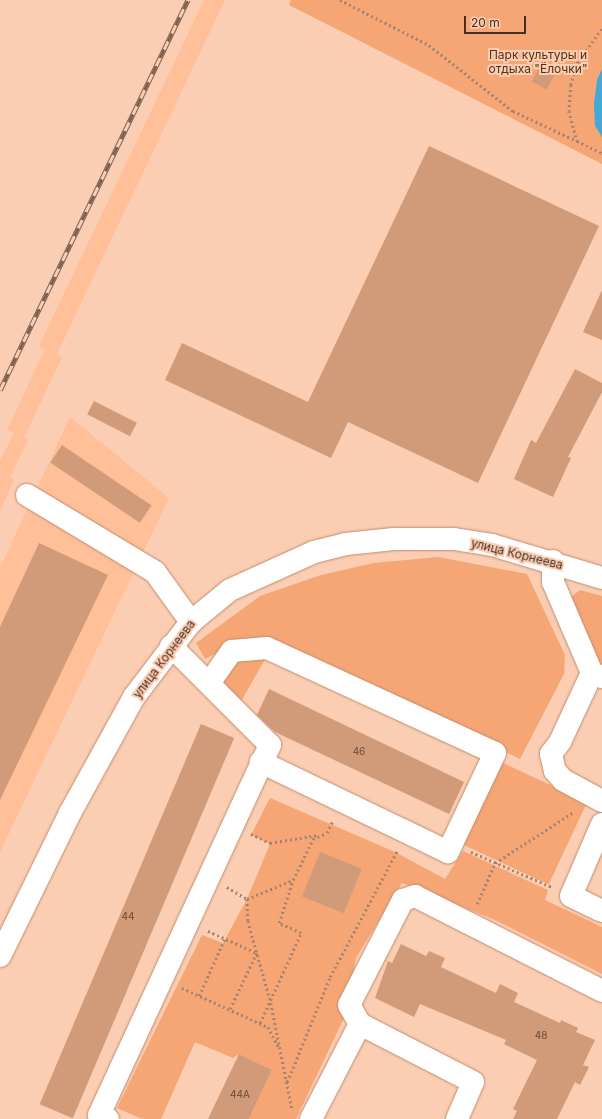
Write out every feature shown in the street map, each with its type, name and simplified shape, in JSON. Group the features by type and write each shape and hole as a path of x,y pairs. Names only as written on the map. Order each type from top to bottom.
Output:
{"street":[{"path":"26,495 154,572 191,622"},
{"name":"улица Корнеева","path":"0,956 111,736 134,697 171,646 191,622 242,582 299,557 346,544 394,538 454,539 492,545 553,562 602,578"},
{"path":"553,562 553,582 597,675 560,742 550,754 555,772 563,780 599,799"},
{"path":"108,1119 100,1115 270,745 210,682 171,646"},
{"path":"210,682 232,652 267,648 495,752 448,852 262,762"},
{"path":"602,824 571,896 602,911"},
{"path":"457,1119 473,1082 360,1024 349,1005 403,900 415,896 602,991"},
{"path":"302,1115 360,1024"}],"path":[{"path":"340,0 429,45 513,111 602,153"},
{"path":"577,141 568,111 571,84 581,55 602,29"},
{"path":"468,923 495,863 599,799"},
{"path":"232,826 270,844 327,833 342,801"},
{"path":"287,1082 330,977 407,832"},
{"path":"260,1023 272,1003 301,933 279,923 293,880 318,835"},
{"path":"452,844 571,896"},
{"path":"209,877 247,899"},
{"path":"247,899 293,880"},
{"path":"247,899 248,921 272,1003 287,1082 302,1115"},
{"path":"188,922 257,953"},
{"path":"199,996 225,938"},
{"path":"230,1010 257,953"},
{"path":"162,979 268,1027 281,1051"}],"shaded area":[{"path":"204,0 225,0 57,354 62,357 24,438 28,440 10,478 14,480 0,512 0,461 14,433 7,430 45,349 39,346"},
{"path":"70,417 169,498 0,852 0,568"}],"green space":[{"name":"Парк культуры и отдыха \"Ёлочки\"","path":"291,0 602,0 602,164 289,5"},
{"path":"438,557 527,574 565,655 564,674 520,759 288,648 238,642 205,659 196,643 260,596 321,575 374,563"},
{"path":"580,590 602,596 602,670 571,597"},
{"path":"267,656 240,703 215,670 235,657"},
{"path":"501,762 587,802 549,885 463,844"},
{"path":"270,798 395,852 445,879 463,851 548,890 545,900 602,927 602,974 495,920 402,883 356,958 344,1018 296,1119 249,1119 272,1070 239,1054 233,1058 195,1042 161,1119 142,1119 117,1108 202,935 223,943 247,899 270,844 251,835"}],"water":[{"path":"602,69 602,137 595,126 594,104 597,80"}],"building":[{"path":"542,62 557,70 547,89 532,81"},
{"path":"429,146 599,226 478,483 348,422 331,458 165,380 182,343 308,402"},
{"path":"602,290 602,340 583,332"},
{"path":"575,369 602,383 602,392 568,457 571,458 553,497 514,479 531,440 536,443"},
{"path":"94,401 137,423 130,436 87,414"},
{"path":"62,445 152,505 140,523 50,462"},
{"path":"39,543 108,575 0,800 0,627"},
{"path":"269,689 464,782 449,814 275,732 257,715"},
{"path":"201,724 234,738 73,1118 40,1104"},
{"path":"320,852 362,869 344,913 302,897"},
{"path":"401,944 426,956 429,951 445,958 441,967 496,993 500,984 518,993 514,1002 560,1023 561,1020 578,1028 576,1032 595,1040 583,1065 589,1067 580,1085 575,1082 557,1119 513,1119 517,1111 513,1109 537,1060 504,1044 506,1040 420,1004 414,1017 375,998 388,961 392,963"},
{"path":"239,1054 272,1070 249,1119 208,1119"}],"railway":[{"path":"0,390 188,0"}]}
